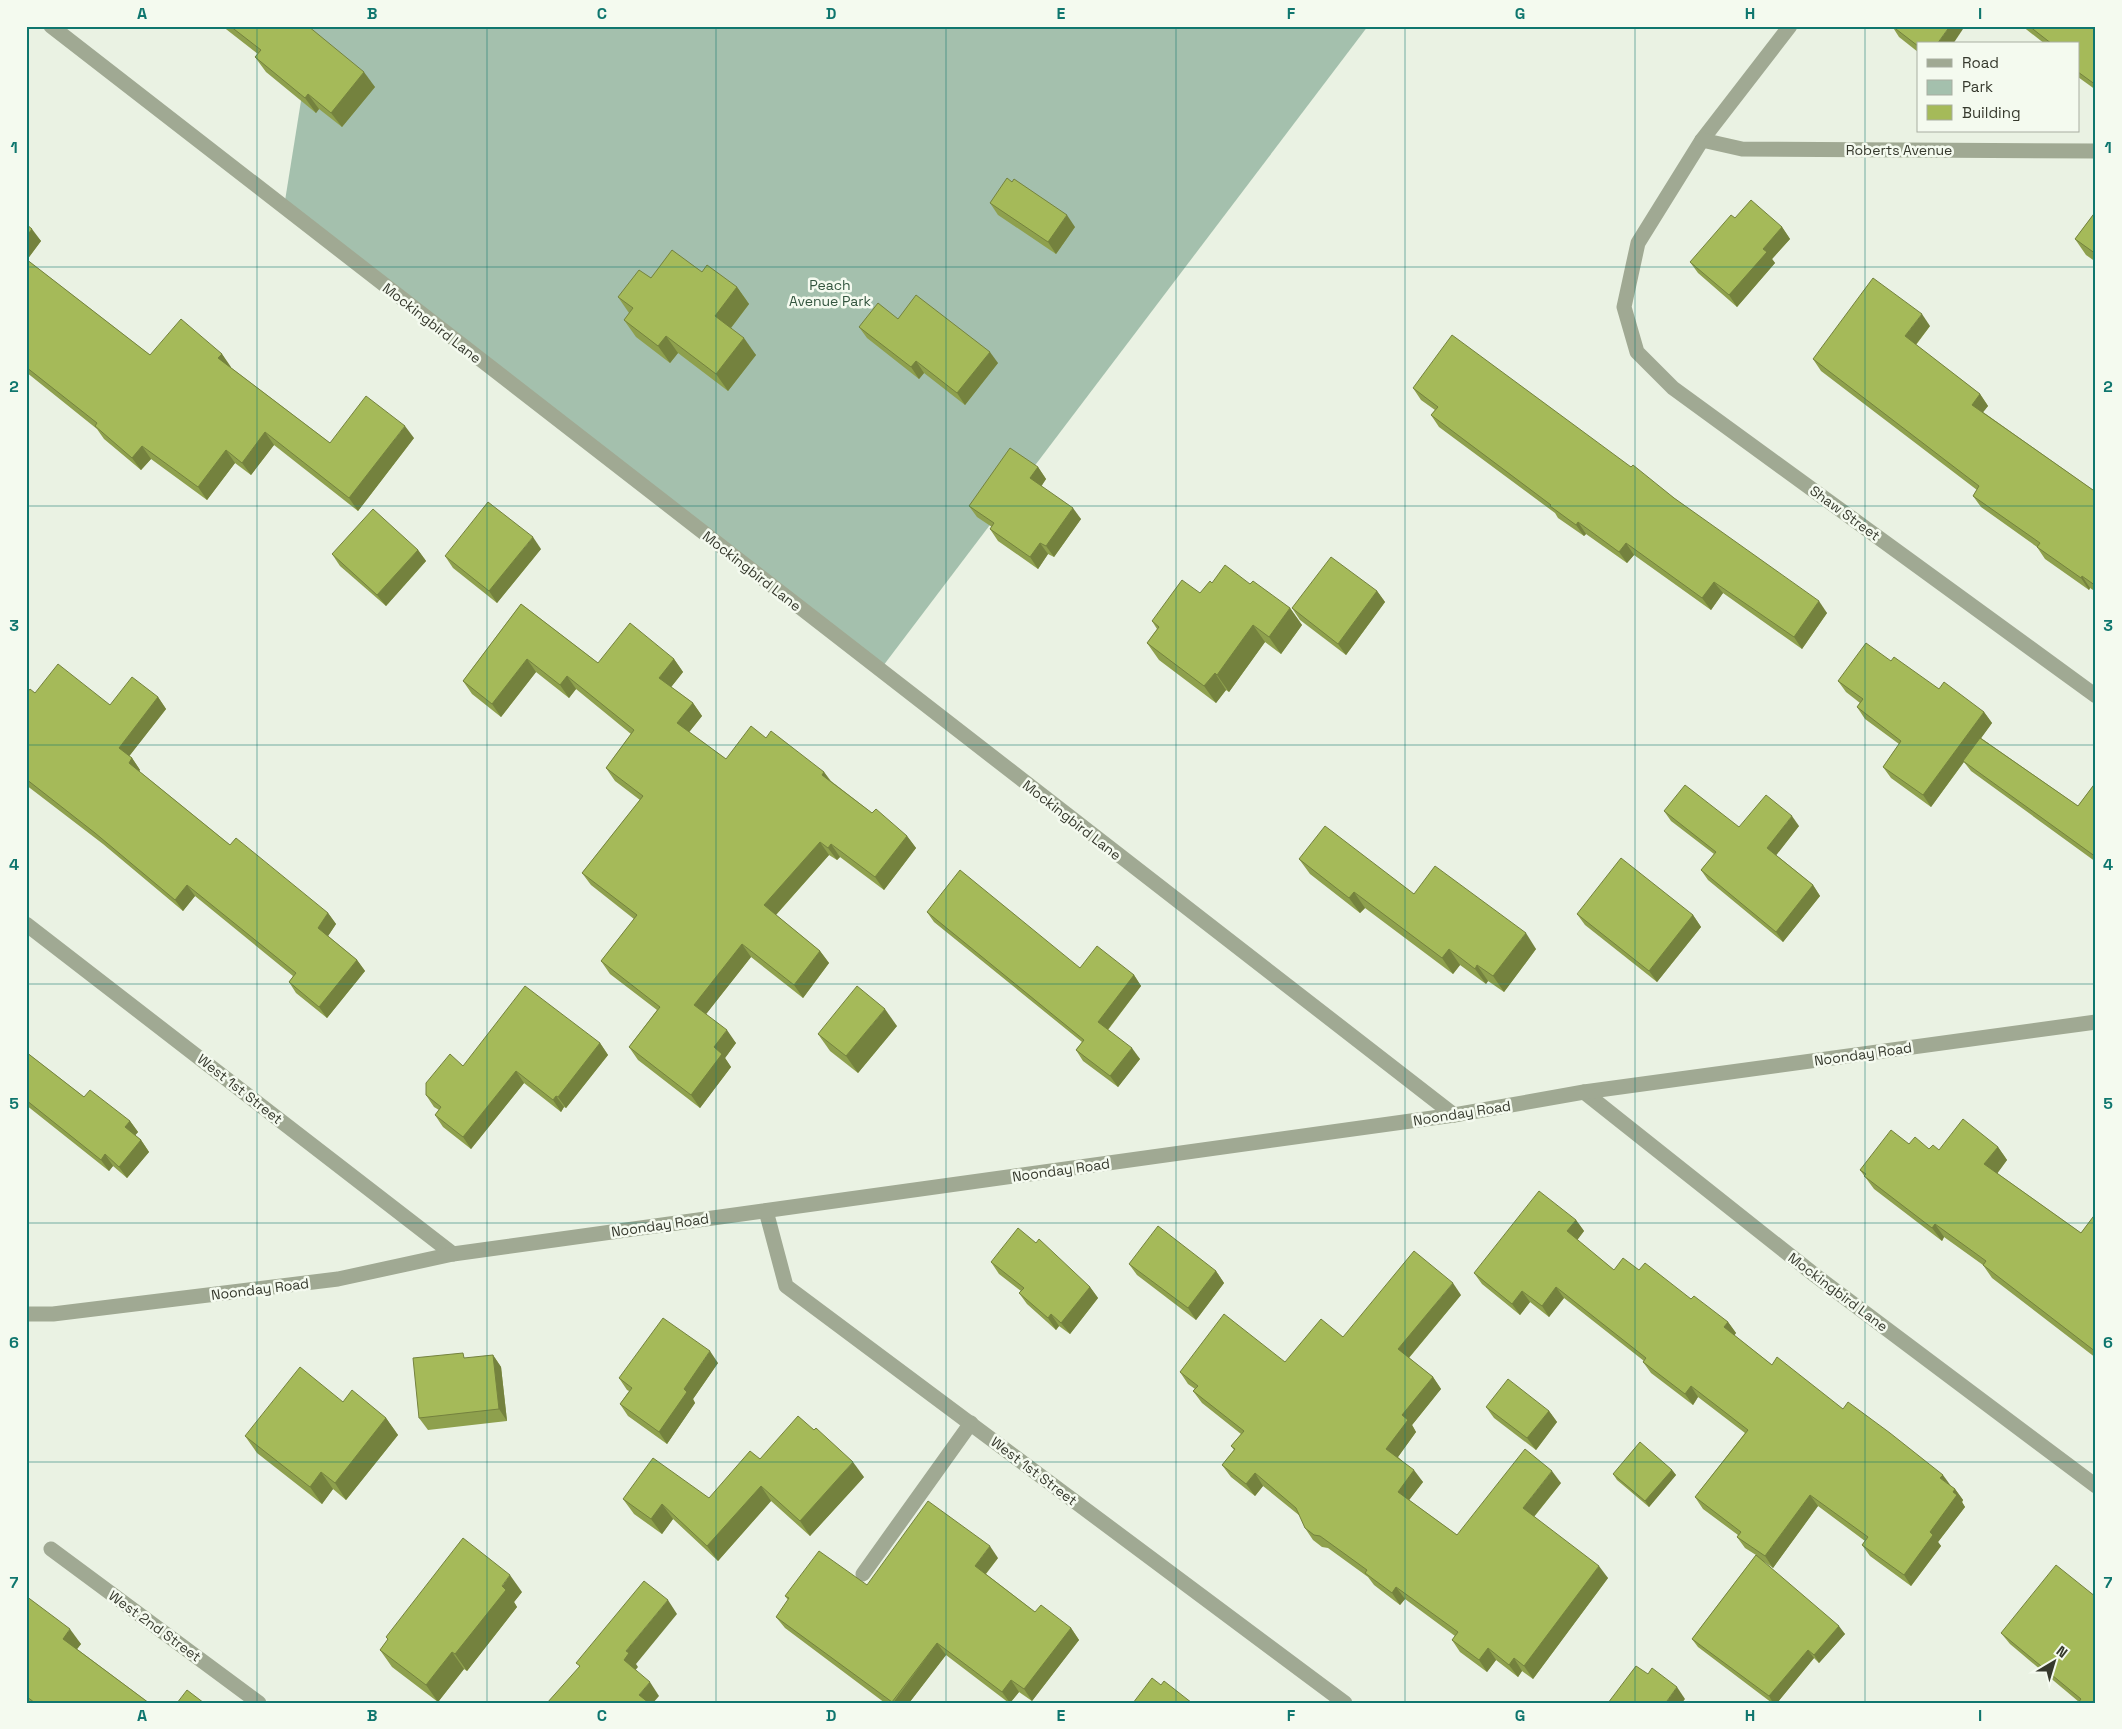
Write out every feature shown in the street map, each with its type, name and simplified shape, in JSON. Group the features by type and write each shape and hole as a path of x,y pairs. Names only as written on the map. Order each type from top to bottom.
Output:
{"street":[{"name":"Mockingbird Lane","path":"51,26 1454,1115"},
{"path":"1702,140 1790,26"},
{"name":"Roberts Avenue","path":"1702,140 1742,149 2096,151"},
{"name":"Shaw Street","path":"1702,140 1638,242 1624,306 1637,352 1673,388 2096,696"},
{"name":"West 1st Street","path":"26,924 453,1254"},
{"name":"Noonday Road","path":"26,1314 53,1314 338,1279 453,1254 1454,1115 1584,1092 2096,1022"},
{"name":"Mockingbird Lane","path":"1584,1092 1816,1276 2096,1486"},
{"name":"West 1st Street","path":"766,1211 786,1286 1345,1703"},
{"path":"863,1574 971,1423"},
{"name":"West 2nd Street","path":"51,1549 259,1703"}],"green space":[{"name":"Peach Avenue Park","path":"313,26 1368,26 880,670 284,207"}],"building":[{"path":"230,26 308,26 364,72 331,113 308,94 305,98 255,57 261,50"},
{"path":"1892,26 1950,26 1938,42 1917,42 1917,45"},
{"path":"2029,26 2096,26 2096,85 2080,73 2080,42 2049,42"},
{"path":"1007,178 1012,182 1014,179 1067,215 1048,242 990,203"},
{"path":"1751,200 1782,227 1763,249 1767,252 1729,295 1690,262 1731,215 1735,218"},
{"path":"2096,211 2096,254 2075,239"},
{"path":"26,224 32,229 26,237"},
{"path":"672,250 702,272 707,265 737,287 715,316 744,338 716,374 666,336 658,346 624,320 633,308 618,297 639,270 651,278"},
{"path":"26,259 150,355 181,319 222,354 218,358 330,443 366,396 405,426 349,498 265,432 242,463 226,450 198,487 142,446 132,458 95,426 97,423 26,367"},
{"path":"1873,278 1922,314 1905,336 1980,394 1972,405 2093,490 2096,486 2096,586 2082,576 2081,578 2037,547 2040,543 1973,496 1979,486 1813,359"},
{"path":"916,295 990,352 957,393 916,361 911,367 859,327 878,303 898,319"},
{"path":"1452,335 1631,467 1633,465 1674,498 1819,601 1794,637 1714,582 1702,598 1626,543 1619,552 1578,522 1576,525 1431,415 1438,407 1413,388"},
{"path":"1010,448 1038,467 1030,478 1073,508 1046,546 1040,543 1030,557 990,529 994,523 969,506"},
{"path":"488,502 533,537 489,591 445,556"},
{"path":"373,509 418,550 377,595 332,554"},
{"path":"1331,557 1377,591 1338,644 1292,608"},
{"path":"1225,565 1250,584 1253,581 1290,608 1269,637 1253,625 1217,675 1215,673 1204,686 1147,643 1159,627 1152,621 1182,580 1200,593 1210,581 1212,583"},
{"path":"521,604 598,663 630,623 674,659 659,678 693,703 677,723 726,759 751,726 766,738 771,731 824,772 822,775 872,813 876,809 907,836 875,877 831,844 828,848 820,842 764,905 820,951 794,985 742,944 694,1005 727,1030 714,1047 722,1054 691,1095 629,1047 660,1007 601,961 637,915 582,873 643,796 606,768 634,730 567,676 560,685 527,659 492,704 463,681"},
{"path":"1866,643 1891,661 1894,657 1939,689 1944,682 1984,712 1923,795 1883,767 1901,741 1857,707 1863,699 1838,681"},
{"path":"58,664 110,705 132,677 158,697 119,748 132,758 129,763 230,845 236,838 328,913 318,928 357,960 319,1007 289,982 296,973 187,885 175,900 95,833 26,779 26,694 30,689 35,693"},
{"path":"1980,738 2078,806 2096,782 2096,857 1963,761"},
{"path":"1685,785 1739,827 1766,795 1792,816 1767,848 1813,885 1776,932 1701,870 1716,852 1664,811"},
{"path":"1325,826 1414,894 1435,866 1526,933 1493,976 1477,965 1475,969 1449,949 1442,958 1354,892 1349,898 1299,859"},
{"path":"1621,858 1693,915 1649,971 1577,914"},
{"path":"960,870 1080,968 1097,946 1134,975 1098,1022 1132,1048 1110,1076 1076,1050 1084,1040 927,912"},
{"path":"525,986 600,1043 558,1097 556,1096 553,1100 516,1071 463,1137 435,1115 441,1107 426,1095 426,1083 450,1054 463,1066"},
{"path":"857,986 885,1009 846,1056 818,1034"},
{"path":"26,1052 84,1097 90,1090 130,1121 125,1127 141,1140 119,1167 105,1154 101,1160 26,1100"},
{"path":"1963,1119 1998,1147 1984,1164 2081,1233 2096,1213 2096,1352 1983,1265 1986,1261 1935,1224 1932,1228 1864,1176 1866,1174 1860,1170 1891,1130 1909,1144 1915,1137 1929,1149 1933,1145 1939,1150"},
{"path":"1539,1191 1576,1220 1567,1231 1614,1270 1623,1258 1639,1270 1645,1263 1691,1299 1694,1296 1728,1322 1724,1327 1772,1365 1777,1357 1843,1409 1848,1402 1943,1475 1940,1478 1955,1489 1953,1492 1957,1495 1930,1532 1933,1535 1904,1575 1862,1545 1868,1537 1810,1495 1765,1556 1737,1537 1741,1532 1695,1497 1748,1430 1691,1386 1685,1394 1643,1362 1646,1358 1556,1287 1542,1306 1522,1291 1512,1304 1474,1273"},
{"path":"1158,1226 1216,1271 1188,1308 1129,1264"},
{"path":"1018,1228 1036,1243 1039,1239 1090,1287 1061,1323 1051,1314 1048,1318 1019,1293 1024,1288 991,1262"},
{"path":"1414,1251 1453,1283 1398,1349 1433,1377 1402,1415 1408,1420 1386,1449 1414,1470 1398,1492 1457,1535 1525,1449 1552,1471 1523,1508 1599,1566 1524,1666 1514,1658 1509,1665 1488,1648 1479,1660 1452,1640 1458,1632 1396,1587 1392,1593 1365,1573 1367,1570 1320,1536 1314,1535 1305,1528 1296,1508 1255,1473 1246,1484 1222,1465 1235,1449 1231,1446 1244,1431 1193,1391 1198,1386 1180,1372 1224,1314 1285,1362 1321,1319 1343,1337"},
{"path":"663,1318 710,1351 684,1389 687,1392 659,1432 620,1404 632,1388 619,1378"},
{"path":"463,1353 464,1358 493,1355 499,1409 419,1418 413,1358"},
{"path":"300,1367 343,1402 352,1390 386,1418 335,1483 321,1472 310,1487 245,1436"},
{"path":"1508,1379 1549,1411 1527,1438 1486,1407"},
{"path":"798,1416 814,1430 816,1428 853,1462 800,1521 761,1486 707,1546 662,1504 651,1519 623,1499 653,1458 709,1498 750,1451 760,1459"},
{"path":"1640,1442 1672,1470 1645,1501 1613,1474"},
{"path":"928,1501 990,1546 975,1566 1035,1612 1041,1605 1071,1628 1024,1689 1011,1680 1002,1692 937,1643 892,1702 776,1617 789,1598 785,1596 819,1551 867,1585"},
{"path":"463,1538 510,1575 502,1586 506,1590 455,1654 452,1652 426,1685 380,1650 388,1639 386,1637"},
{"path":"1756,1555 1839,1626 1814,1655 1808,1650 1769,1696 1692,1639"},
{"path":"2056,1565 2096,1597 2096,1703 2078,1703 2081,1699 2001,1633"},
{"path":"644,1581 668,1600 626,1651 629,1653 624,1660 650,1682 639,1695 649,1703 547,1703 580,1666 576,1663"},
{"path":"26,1596 70,1629 63,1639 149,1703 35,1703 26,1696"},
{"path":"1636,1666 1648,1674 1652,1668 1677,1687 1667,1701 1670,1703 1608,1703"},
{"path":"1152,1678 1161,1685 1164,1681 1192,1703 1133,1703"},
{"path":"187,1690 204,1703 177,1703"}]}
